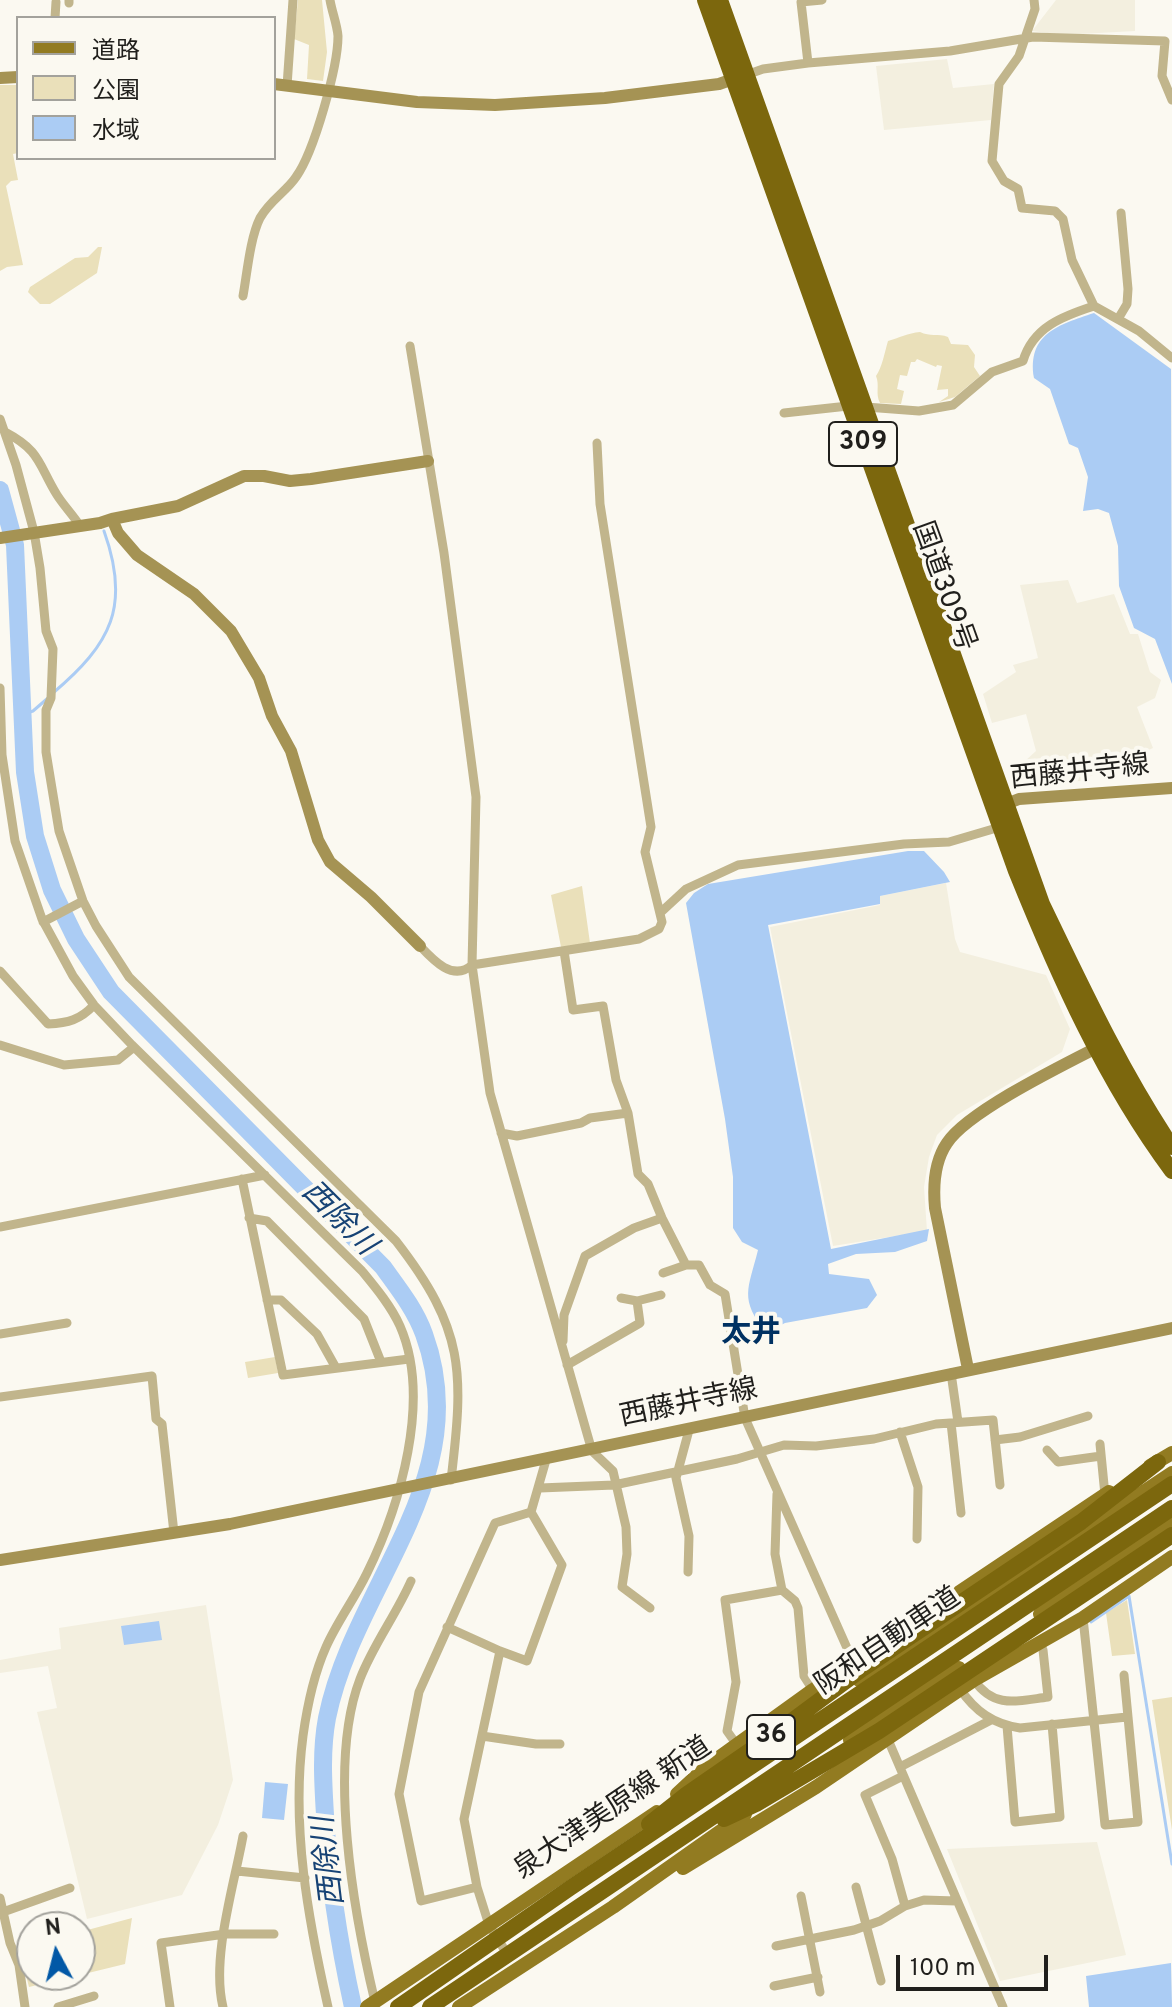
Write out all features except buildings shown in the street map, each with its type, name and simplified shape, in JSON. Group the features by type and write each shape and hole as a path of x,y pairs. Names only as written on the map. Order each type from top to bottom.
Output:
{"highway":[{"name":"国道309号","path":"705,0 740,77 1001,806 1103,1044 1172,1147"},
{"name":"国道309号","path":"720,0 740,77"},
{"name":"国道309号","path":"1001,806 1000,827 1046,945 1172,1171"},
{"path":"570,1888 687,1794 1081,1522 1165,1458"},
{"name":"阪和自動車道","path":"398,2007 1172,1484"},
{"name":"阪和自動車道","path":"430,2007 1172,1508"},
{"path":"966,1681 1172,1535"},
{"path":"676,1842 756,1804 966,1681 1172,1545"}],"main road":[{"name":"36","path":"663,1808 706,1767 813,1690 1165,1458"},
{"name":"泉大津美原線 新道","path":"371,2004 1172,1473"},
{"name":"36","path":"459,2007 613,1907 879,1720 1172,1524"},
{"name":"36","path":"613,1907 634,1898 803,1795 966,1681 1040,1644 1172,1557"}],"street":[{"path":"293,0 281,85 417,102 495,105 605,98 719,84 763,69 950,51 985,43 1026,39 1165,41 1162,76 1172,100"},
{"path":"243,296 256,227 274,198 296,179 329,91 338,34 330,0"},
{"path":"808,63 801,2 822,0"},
{"path":"1034,0 1035,9 1019,56 999,84 992,161 1004,181 1018,189 1022,208 1055,211 1063,219 1072,260 1094,306 1139,331 1171,354"},
{"path":"1118,319 1127,304 1128,289 1121,213"},
{"path":"784,413 848,406 919,411 953,405 992,372 1023,361 1037,334 1062,316 1094,306"},
{"path":"410,346 444,553 476,797 472,965 490,1093 592,1451 613,1471 626,1527 627,1554 622,1587 650,1608"},
{"path":"0,419 34,532 40,568 46,631 53,649 51,698 46,710 46,752 59,831 80,903 129,977 396,1241 421,1273 442,1310 452,1337 459,1373 448,1480"},
{"path":"5,432 26,443 38,456 47,479 80,526"},
{"path":"112,519 118,533 137,555 194,594 231,631 259,678 272,716 291,751 318,840 330,862 371,897 441,966 452,971 467,969 472,965 639,939 659,929 662,922 645,852 651,827 600,504 597,443"},
{"path":"0,538 178,506 244,476 290,481 428,461"},
{"path":"0,688 2,755 15,841 56,948 94,1005 362,1271 400,1327 409,1359 413,1395 402,1490 368,1571 326,1647 303,1736 300,1838 328,2007"},
{"name":"西藤井寺線","path":"1001,806 1019,799 1172,788"},
{"path":"660,913 686,889 738,865 904,844 949,842 1000,827"},
{"path":"46,920 80,903"},
{"path":"564,951 573,1010 603,1006 616,1080 628,1113 638,1174 648,1184 686,1265"},
{"path":"0,971 48,1024 75,1020 94,1005"},
{"path":"968,1369 933,1192 937,1165 946,1143 965,1123 1103,1044"},
{"path":"0,1045 64,1065 118,1060 134,1047"},
{"path":"501,1133 517,1136 581,1123 590,1118 628,1113"},
{"path":"0,1227 265,1175"},
{"path":"242,1179 283,1375 409,1359"},
{"path":"249,1218 267,1221 364,1319 381,1362"},
{"path":"562,1348 564,1315 585,1256 634,1228 662,1218"},
{"path":"663,1273 686,1265 699,1265 710,1285 725,1294 745,1418 1003,2007"},
{"path":"621,1298 637,1301 661,1295"},
{"path":"267,1300 281,1300 317,1334 336,1368"},
{"path":"567,1365 640,1323 637,1301"},
{"path":"0,1334 67,1323"},
{"name":"西藤井寺線","path":"0,1560 174,1533 402,1490 1172,1328"},
{"path":"951,1373 961,1513"},
{"path":"0,1397 152,1376 156,1419 162,1424 174,1533"},
{"path":"995,1440 1020,1437 1088,1416"},
{"path":"540,1488 614,1485 737,1459 784,1445 816,1446 874,1439 954,1423 993,1420 1000,1485"},
{"path":"688,1572 689,1536 677,1472 689,1430"},
{"path":"900,1432 918,1487 917,1539"},
{"path":"1100,1444 1105,1495"},
{"path":"1047,1450 1058,1462 1101,1456"},
{"path":"531,1512 546,1460"},
{"path":"777,1490 775,1554 782,1590 795,1601 798,1608 804,1676 813,1690"},
{"path":"477,1887 421,1901 399,1794 419,1692 495,1523 531,1512"},
{"path":"447,1627 527,1661 562,1565 531,1512"},
{"path":"371,2004 355,1908 346,1803 346,1761 352,1707 360,1680 411,1581"},
{"path":"737,1745 727,1731 736,1682 725,1600 782,1590"},
{"path":"1083,1618 1105,1825 1138,1822 1124,1675"},
{"path":"966,1681 984,1695 997,1700 1048,1697 1040,1644"},
{"path":"500,1651 464,1819 477,1887 489,1925 516,1969"},
{"path":"966,1681 970,1704 991,1720 1007,1726 1020,1728 1127,1717"},
{"path":"905,1906 892,1859 865,1795 991,1720"},
{"path":"1007,1726 1015,1822 1060,1817 1052,1724"},
{"path":"482,1736 536,1744 560,1744"},
{"path":"223,2007 219,1975 243,1836"},
{"path":"237,1871 305,1878"},
{"path":"856,1887 881,1981"},
{"path":"25,2007 19,1965 5,1944 1,1906 70,1888"},
{"path":"801,1896 820,1992"},
{"path":"776,1946 811,1941 867,1926 905,1906 924,1900 956,1901"},
{"path":"170,2007 161,1943 225,1934 274,1934"},
{"path":"774,1986 818,1977"},
{"path":"58,2007 94,1996"}],"shaded area":[{"path":"1056,0 1135,0 1135,31 1062,35 1032,31"},
{"path":"947,59 953,88 994,84 991,120 884,130 876,66"},
{"path":"1068,580 1077,603 1114,594 1130,634 1138,634 1150,672 1161,680 1155,698 1137,707 1153,748 1080,781 1025,785 1017,781 1013,772 1036,751 1026,714 992,723 983,694 1016,672 1013,665 1038,658 1020,585"},
{"path":"946,883 960,952 1046,975 1070,1029 1062,1052 957,1115 937,1135 929,1157 924,1187 927,1231 833,1246 770,927 880,905 880,896"},
{"path":"206,1605 233,1780 218,1825 182,1895 96,1917 96,1911 85,1911 37,1712 57,1708 48,1666 0,1673 0,1660 61,1649 59,1628"},
{"path":"1097,1842 1126,1955 1000,1981 947,1849"}],"green space":[{"path":"298,0 322,0 327,52 323,81 307,79 309,45 294,39"},
{"path":"0,85 16,85 16,153 13,154 18,180 6,186 23,265 0,271"},
{"path":"102,247 97,273 50,304 40,304 28,292 30,287 75,258 88,257"},
{"path":"920,332 948,337 951,344 968,345 975,355 974,367 980,376 955,397 939,402 948,396 948,389 937,390 942,366 936,367 917,359 911,362 907,376 900,375 897,389 904,391 901,404 880,403 876,376 888,341"},
{"path":"582,886 590,943 561,947 551,895"},
{"path":"275,1357 278,1373 248,1378 245,1362"},
{"path":"1127,1600 1135,1654 1112,1656 1106,1613"},
{"path":"1172,1697 1172,1830 1152,1700"},
{"path":"132,1918 125,1964 96,1971 96,1928"}],"water":[{"path":"1094,313 1171,369 1172,684 1155,639 1134,628 1119,586 1118,546 1109,513 1098,509 1083,511 1088,477 1078,448 1069,444 1050,389 1034,378 1033,363 1040,341 1057,327"},
{"path":"908,851 924,851 950,882 880,896 880,904 768,925 831,1249 929,1229 927,1241 895,1252 856,1254 828,1264 829,1274 869,1279 877,1295 867,1308 785,1323 766,1333 752,1311 748,1293 758,1250 742,1242 733,1228 733,1177 725,1119 686,903 708,884"},
{"path":"159,1621 162,1640 124,1645 121,1626"},
{"path":"265,1782 288,1784 284,1820 262,1818"},
{"path":"1171,1963 1172,2007 1089,2007 1086,1976"}],"waterway":[{"name":"西除川","path":"0,490 15,545 25,772 35,836 52,890 76,939 111,992 383,1267 411,1307 424,1334 436,1387 435,1436 424,1484 406,1530 341,1669 325,1730 323,1778 329,1863 353,2007"},
{"path":"53,693 89,658 110,622 116,581 104,531"},
{"path":"21,715 33,711 48,698"},
{"path":"1091,1622 1129,1596 1172,1864"}],"district":[{"name":"太井","path":"751,1335"}]}
